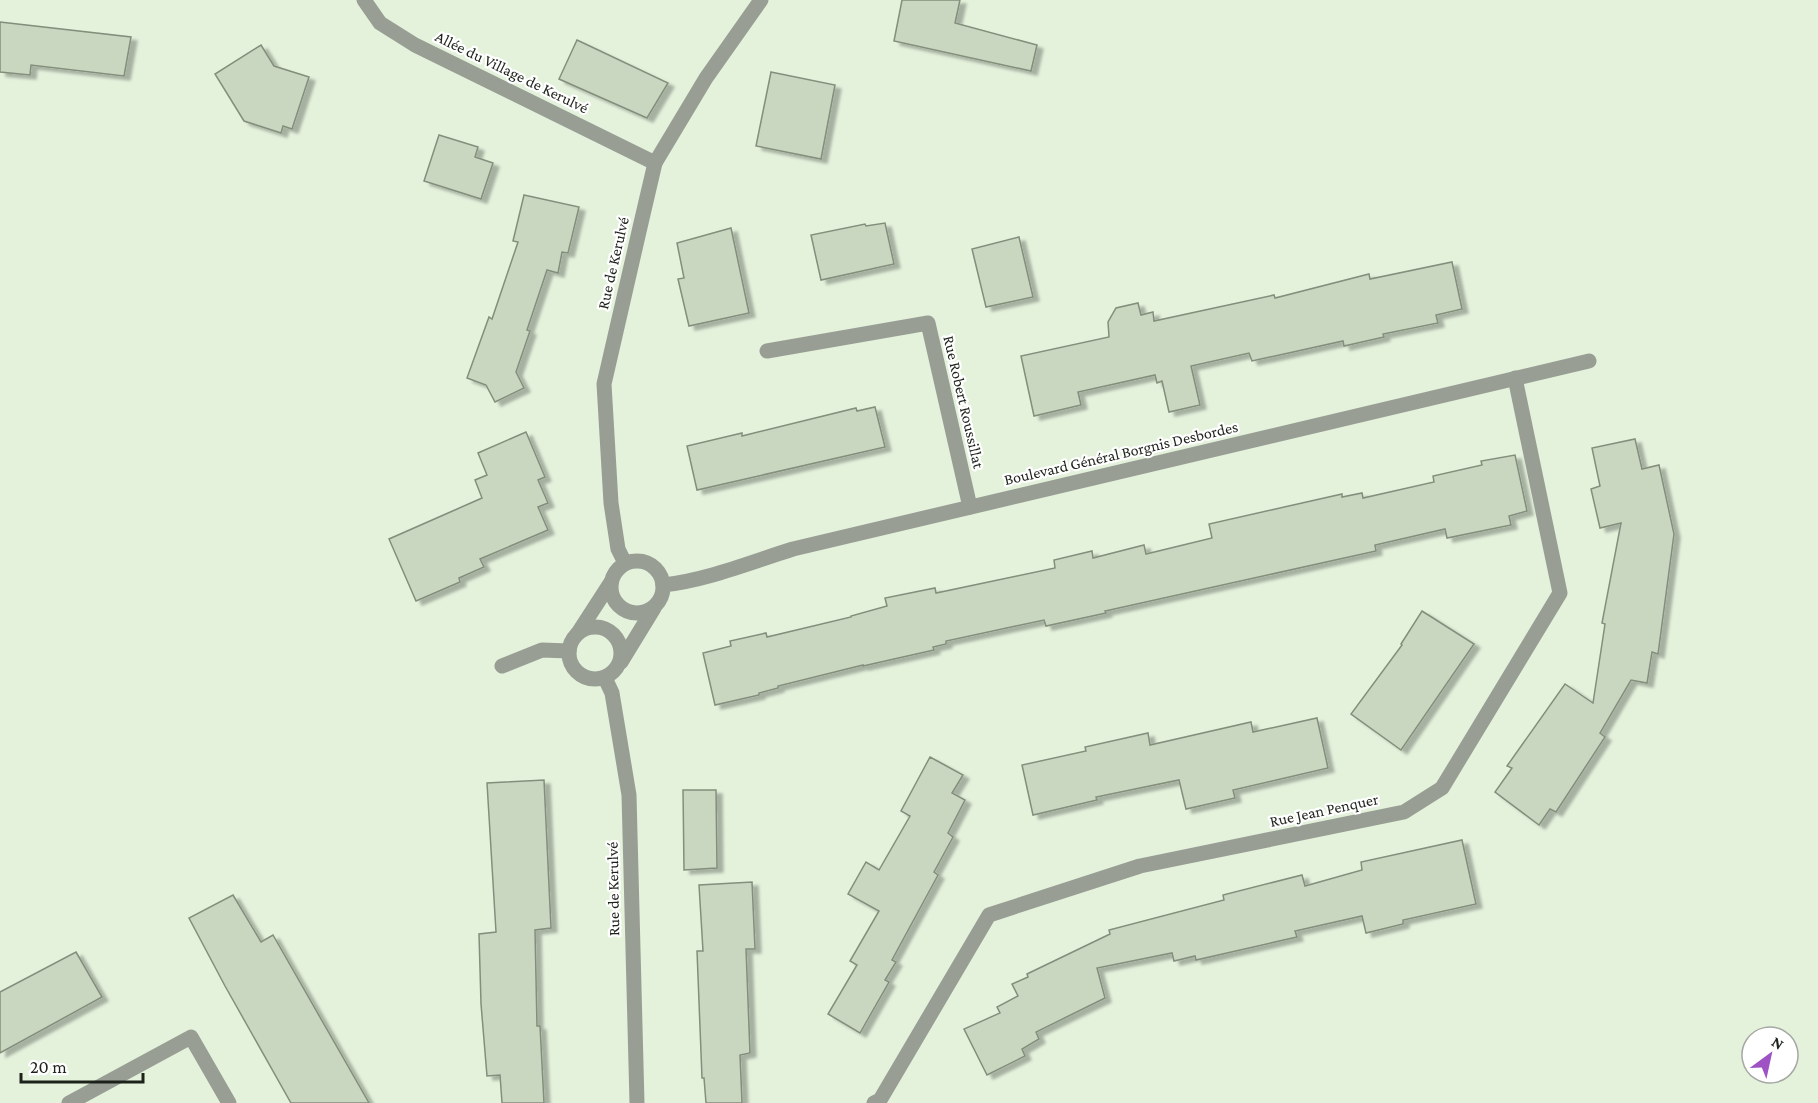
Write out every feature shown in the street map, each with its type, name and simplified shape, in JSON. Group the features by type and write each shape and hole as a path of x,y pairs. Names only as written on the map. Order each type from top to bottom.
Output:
{"street":[{"name":"Allée du Village de Kerulvé","path":"364,0 380,23 415,45 655,163"},
{"name":"Rue de Kerulvé","path":"625,563 618,549 611,503 604,384 655,163 706,78 761,0"},
{"name":"Rue Robert Roussillat","path":"767,351 928,323 970,507"},
{"name":"Boulevard Général Borgnis Desbordes","path":"663,585 714,574 793,549 1589,361"},
{"name":"Rue Jean Penquer","path":"874,1103 880,1100 989,915 1140,866 1404,812 1442,788 1560,593 1515,378"},
{"path":"642,561 657,569 663,585 663,593 618,667 605,678 589,680 571,664 569,651 571,640 614,575 625,563 642,561"},
{"path":"610,582 613,598 623,610 639,614 654,608"},
{"path":"576,634 591,627 608,630 620,643 621,660 618,667"},
{"path":"502,666 542,650 569,651"},
{"name":"Rue de Kerulvé","path":"605,678 612,693 629,795 637,1103"},
{"path":"69,1103 191,1037 229,1103"}],"building":[{"path":"902,0 960,0 955,23 1037,45 1031,71 894,41"},
{"path":"0,22 131,37 124,76 31,65 30,75 0,72"},
{"path":"577,40 668,83 647,118 559,79"},
{"path":"261,45 274,66 309,77 292,129 283,126 281,133 244,121 215,74"},
{"path":"771,72 835,85 821,159 756,146"},
{"path":"439,135 478,147 475,157 493,163 481,199 424,181"},
{"path":"524,195 579,207 568,253 562,252 558,273 547,270 527,330 530,331 516,372 524,388 495,402 486,385 467,378 489,317 492,319 518,242 513,241"},
{"path":"885,223 894,264 821,280 811,235 865,224 866,226"},
{"path":"731,228 749,313 689,326 678,279 684,278 677,243"},
{"path":"1019,237 1033,297 986,307 972,249"},
{"path":"1452,262 1462,309 1436,315 1438,323 1383,334 1384,337 1344,346 1343,341 1252,361 1249,353 1191,366 1200,405 1169,412 1162,381 1157,383 1155,375 1078,392 1081,405 1034,416 1021,356 1109,337 1108,322 1116,308 1138,303 1141,315 1153,312 1154,321 1274,295 1275,298 1369,274 1370,279"},
{"path":"875,407 885,447 697,490 687,446 742,433 742,436 856,408 857,411"},
{"path":"526,432 545,477 538,480 548,503 538,507 548,530 480,559 484,567 459,578 460,582 416,601 389,539 482,498 475,480 487,475 478,453"},
{"path":"1635,439 1642,469 1659,465 1674,534 1658,654 1652,652 1647,683 1631,680 1600,733 1605,737 1556,812 1550,809 1539,825 1495,792 1512,768 1507,766 1565,684 1593,703 1605,624 1602,623 1621,523 1600,528 1591,489 1600,486 1592,448"},
{"path":"1515,455 1527,511 1509,516 1511,525 1447,538 1445,529 1375,545 1376,551 1105,611 1106,613 1046,626 1044,620 946,641 946,644 933,647 934,650 778,686 778,688 759,693 759,695 715,705 703,653 731,646 730,641 766,633 767,637 851,617 887,606 885,598 935,588 936,593 1055,568 1054,560 1092,551 1093,558 1144,545 1146,554 1212,538 1209,524 1342,494 1342,497 1362,493 1363,498 1434,482 1433,476 1482,465 1481,461"},
{"path":"1422,611 1474,644 1401,750 1351,714 1402,645"},
{"path":"1317,718 1328,768 1233,790 1235,798 1186,809 1179,780 1096,797 1097,800 1033,815 1022,765 1086,751 1085,747 1148,733 1150,745 1251,722 1253,732"},
{"path":"930,757 963,775 952,793 965,800 948,833 953,837 934,872 938,875 892,960 896,962 885,980 889,982 860,1033 828,1014 857,965 850,961 879,911 848,894 866,862 879,870 910,816 901,811"},
{"path":"544,780 551,928 535,930 537,1026 540,1026 544,1103 502,1103 500,1075 487,1076 481,1004 479,934 496,932 487,783"},
{"path":"683,790 716,790 717,868 684,870"},
{"path":"1462,840 1476,904 1403,920 1403,924 1366,933 1362,916 1295,931 1297,937 1196,960 1195,956 1174,961 1172,953 1097,968 1105,998 1036,1032 1039,1039 1022,1049 1025,1056 987,1075 964,1029 1000,1013 997,1007 1018,996 1012,984 1028,977 1027,974 1110,934 1109,930 1224,900 1223,895 1302,875 1305,886 1362,870 1361,862"},
{"path":"752,882 755,949 746,949 750,1053 740,1055 742,1103 706,1103 704,1078 702,1078 697,951 703,951 699,885"},
{"path":"233,895 261,942 273,935 369,1103 291,1103 189,918"},
{"path":"76,952 102,997 0,1053 0,992"}]}
